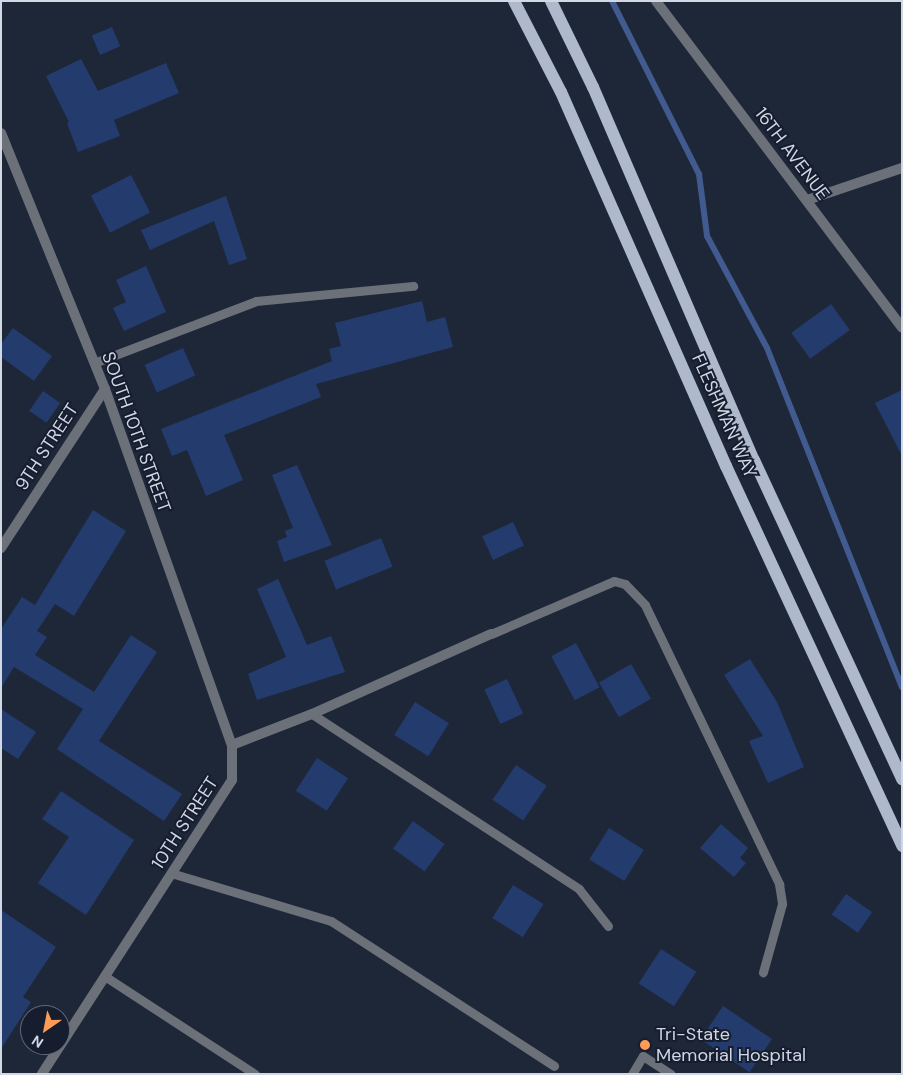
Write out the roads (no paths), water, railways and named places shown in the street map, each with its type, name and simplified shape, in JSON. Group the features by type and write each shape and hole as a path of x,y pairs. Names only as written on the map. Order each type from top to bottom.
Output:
{"main road":[{"name":"FLESHMAN WAY","path":"514,1 561,92 726,466 902,846"},
{"name":"FLESHMAN WAY","path":"551,1 593,87 754,460 902,779"}],"street":[{"name":"16TH AVENUE","path":"656,1 902,328"},
{"name":"SOUTH 10TH STREET","path":"1,133 104,389 232,745"},
{"path":"806,200 902,168"},
{"name":"9TH STREET","path":"1,548 104,389"},
{"path":"232,745 312,714 491,634"},
{"name":"10TH STREET","path":"42,1074 232,780 232,745"}],"lane":[{"path":"94,363 256,301 413,286"},
{"path":"491,634 614,581 625,584 645,605 779,884 782,904 763,972"},
{"path":"312,714 579,889 608,926"},
{"path":"172,873 331,921 554,1066"},
{"path":"106,976 256,1074"},
{"path":"632,1074 643,1056 671,1074"}],"waterway":[{"path":"612,1 699,174 707,236 767,348 902,687"}],"place":[{"name":"Tri-State Memorial Hospital","path":"645,1045"}]}
